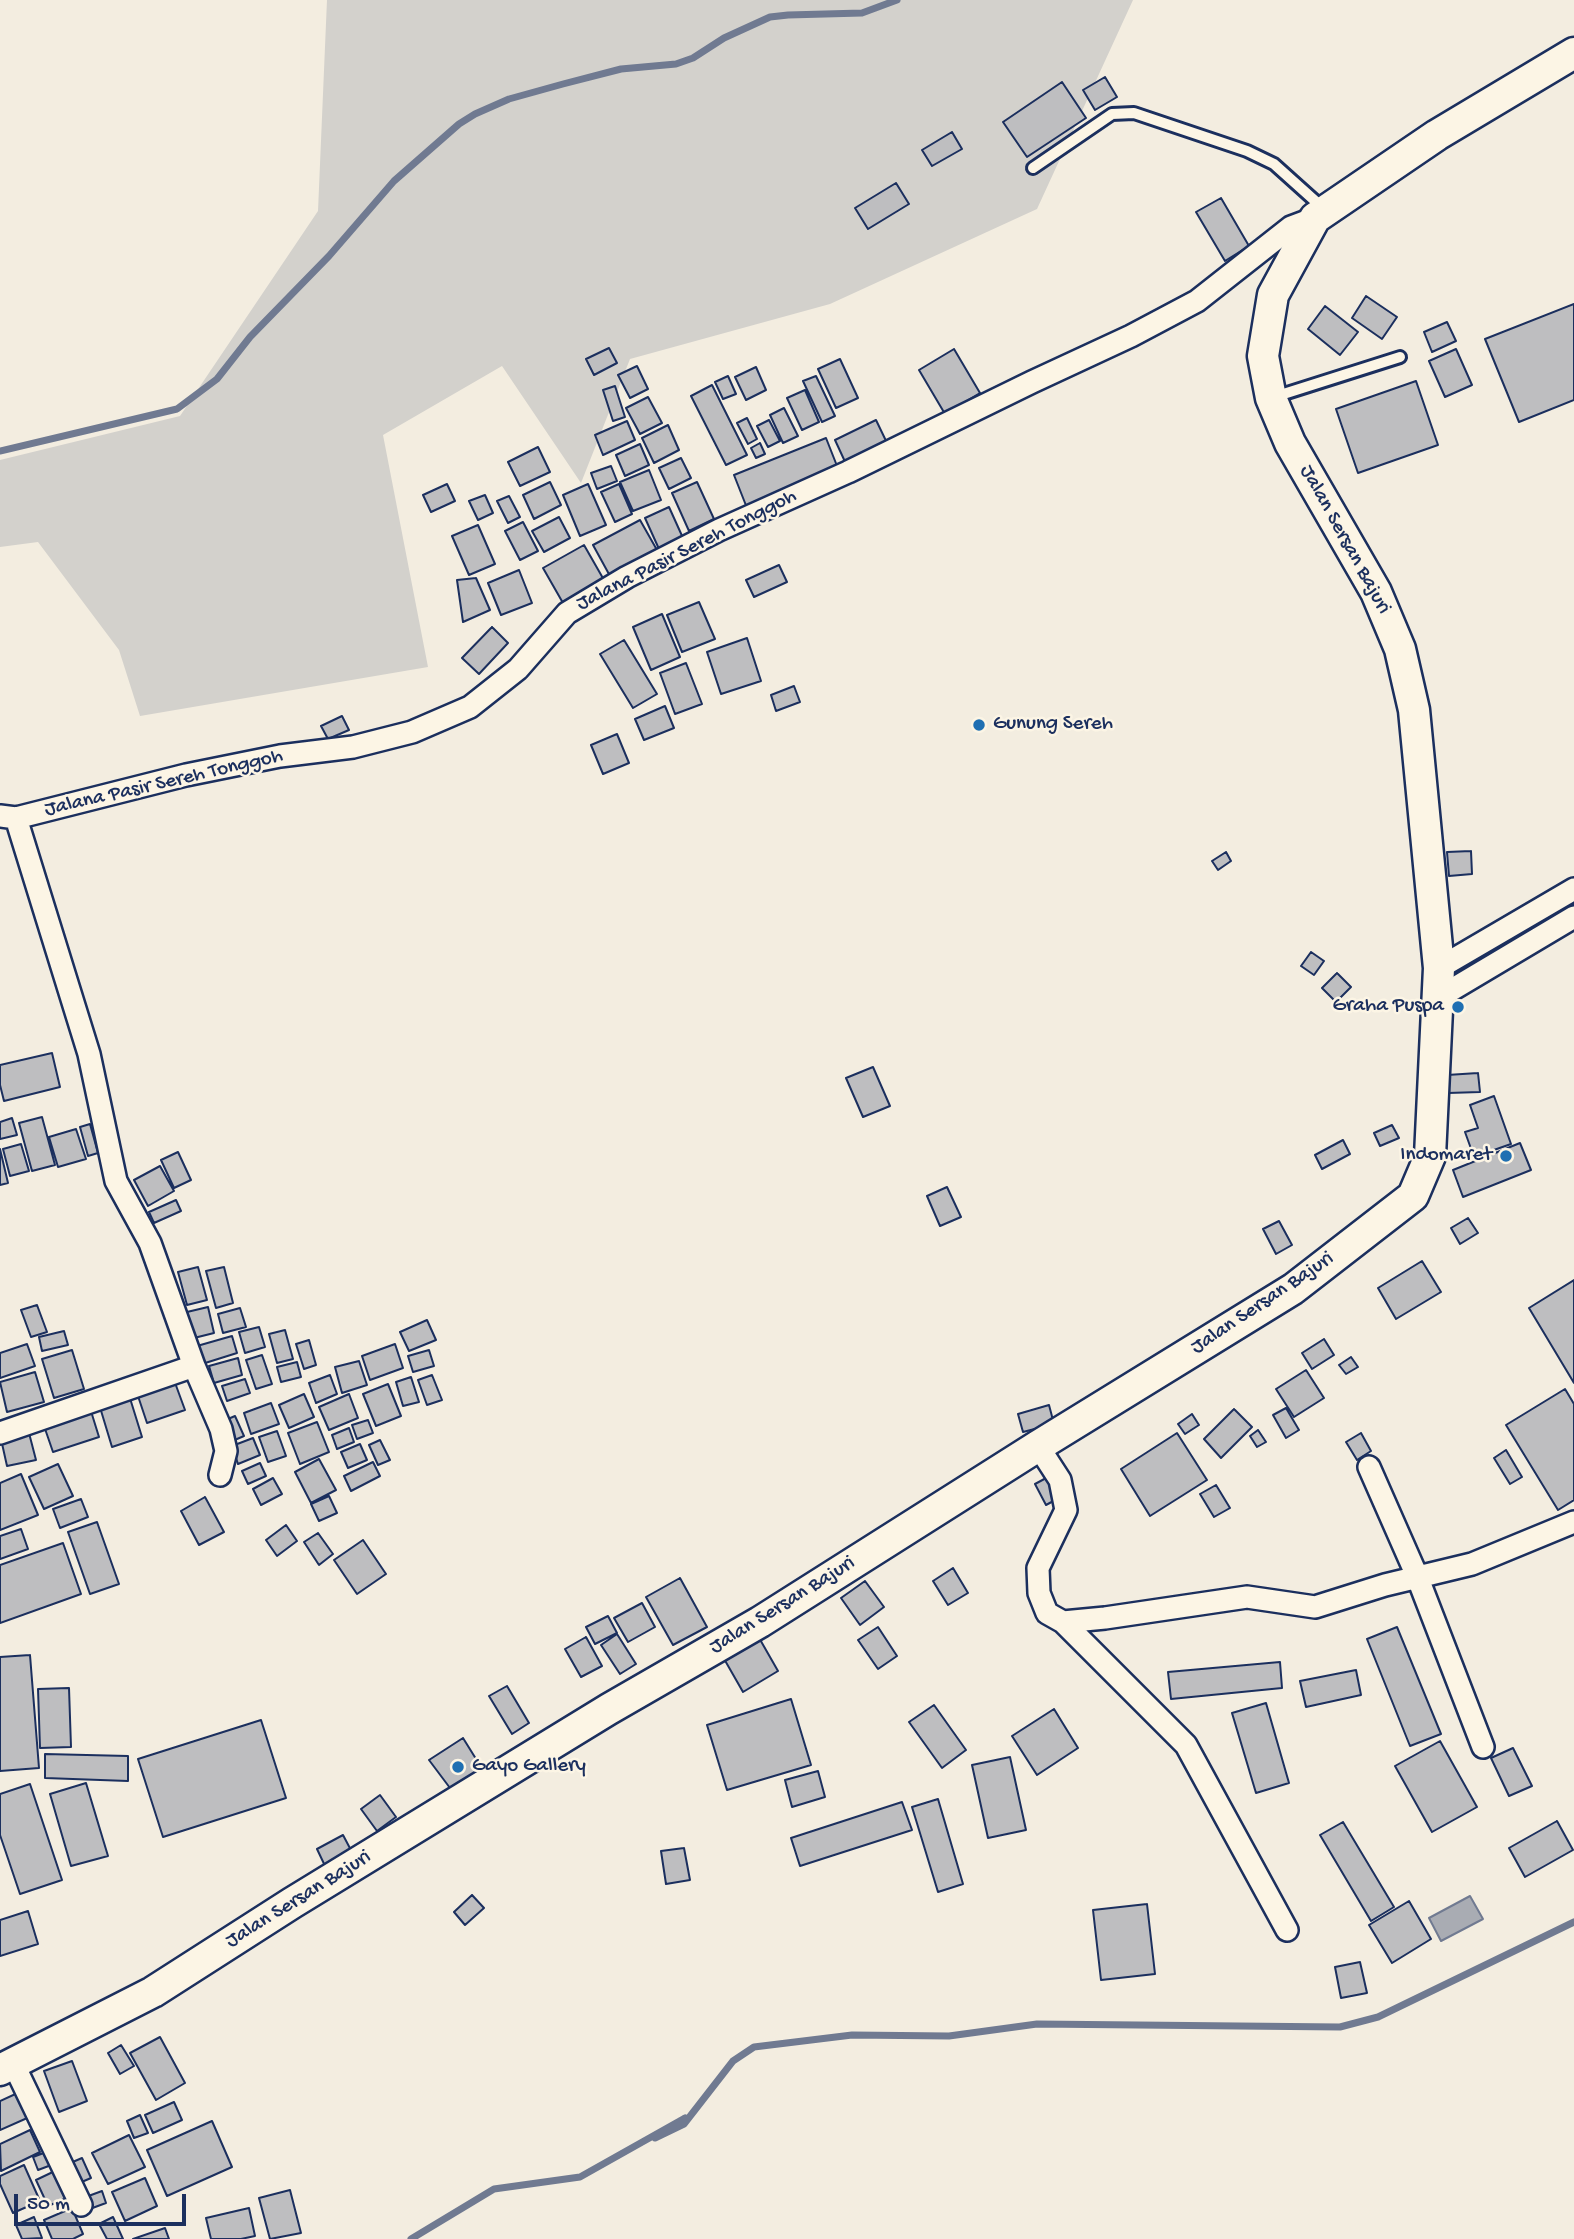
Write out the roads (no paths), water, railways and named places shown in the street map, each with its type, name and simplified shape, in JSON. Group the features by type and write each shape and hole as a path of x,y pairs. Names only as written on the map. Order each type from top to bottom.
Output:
{"main road":[{"name":"Jalan Sersan Bajuri","path":"7,2067 153,1992 292,1903 609,1709 760,1622 1293,1289 1413,1196 1430,1156 1439,968 1414,710 1399,649 1376,592 1290,443 1271,398 1263,356 1273,295 1320,214 1437,135 1574,53"}],"street":[{"name":"Jalana Pasir Sereh Tonggoh","path":"8,817 186,775 280,756 352,747 412,732 470,707 518,669 567,612 627,577 719,530 848,472 1197,302 1291,226 1320,214"},
{"path":"8,817 89,1054 116,1181 150,1244 194,1366 221,1429 226,1451 220,1475"},
{"path":"1439,968 1574,889"},
{"path":"1438,998 1574,917"},
{"path":"0,1433 194,1366"},
{"path":"1038,1446 1060,1480 1066,1510 1038,1568 1038,1593 1047,1613 1063,1622 1186,1745 1287,1930"},
{"path":"1369,1467 1417,1576 1483,1747"},
{"path":"1063,1622 1247,1597 1315,1607 1417,1576 1472,1564 1574,1522"},
{"path":"7,2067 82,2205"}],"lane":[{"path":"1033,168 1112,114 1134,113 1247,151 1274,164 1320,214"},
{"path":"1271,398 1400,357"}],"waterway":[{"path":"0,451 177,409 217,379 250,337 329,256 394,181 459,124 475,114 509,99 621,69 676,64 693,58 724,38 770,17 862,13 897,0"},
{"path":"411,2239 494,2189 580,2177 685,2118 655,2138 684,2124 733,2061 754,2047 852,2035 949,2036 1037,2024 1340,2027 1378,2017 1574,1922"}],"place":[{"name":"Gunung Sereh","path":"979,725"},
{"name":"Graha Puspa","path":"1458,1007"},
{"name":"Indomaret","path":"1506,1156"},
{"name":"Gayo Gallery","path":"458,1767"}]}
